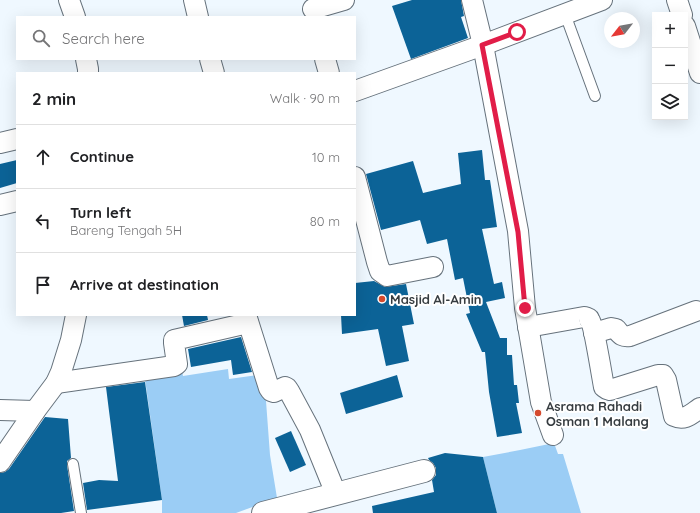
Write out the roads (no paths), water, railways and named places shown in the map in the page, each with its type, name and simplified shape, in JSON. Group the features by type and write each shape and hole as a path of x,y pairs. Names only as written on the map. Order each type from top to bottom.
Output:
{"street":[{"path":"69,0 75,16"},
{"path":"194,0 198,16"},
{"path":"313,12 344,0"},
{"path":"472,0 518,232 525,308 541,402 553,435"},
{"path":"356,91 602,0"},
{"path":"677,0 681,12"},
{"path":"688,35 700,73"},
{"path":"86,60 88,72"},
{"path":"210,60 214,72"},
{"path":"325,60 329,72"},
{"path":"0,143 16,139"},
{"path":"356,181 376,262 380,272 387,276 433,267"},
{"path":"0,205 16,201"},
{"path":"594,333 611,328 616,329 621,335 630,336 696,311"},
{"path":"0,462 56,383 71,340 76,316"},
{"path":"528,327 584,317 589,319 594,333 604,387 607,390 658,375 663,375 666,380 674,416 683,418 700,408"},
{"path":"56,383 174,366 177,364 174,340 247,319 269,388 274,392 285,388 289,390 310,430 336,494"},
{"path":"0,410 35,411"},
{"path":"263,513 424,471"}],"lane":[{"path":"565,14 595,96"},
{"path":"73,464 81,513"}],"place":[{"name":"Masjid Al-Amin","path":"382,299"},
{"name":"Asrama Rahadi Osman 1 Malang","path":"538,413"}]}
